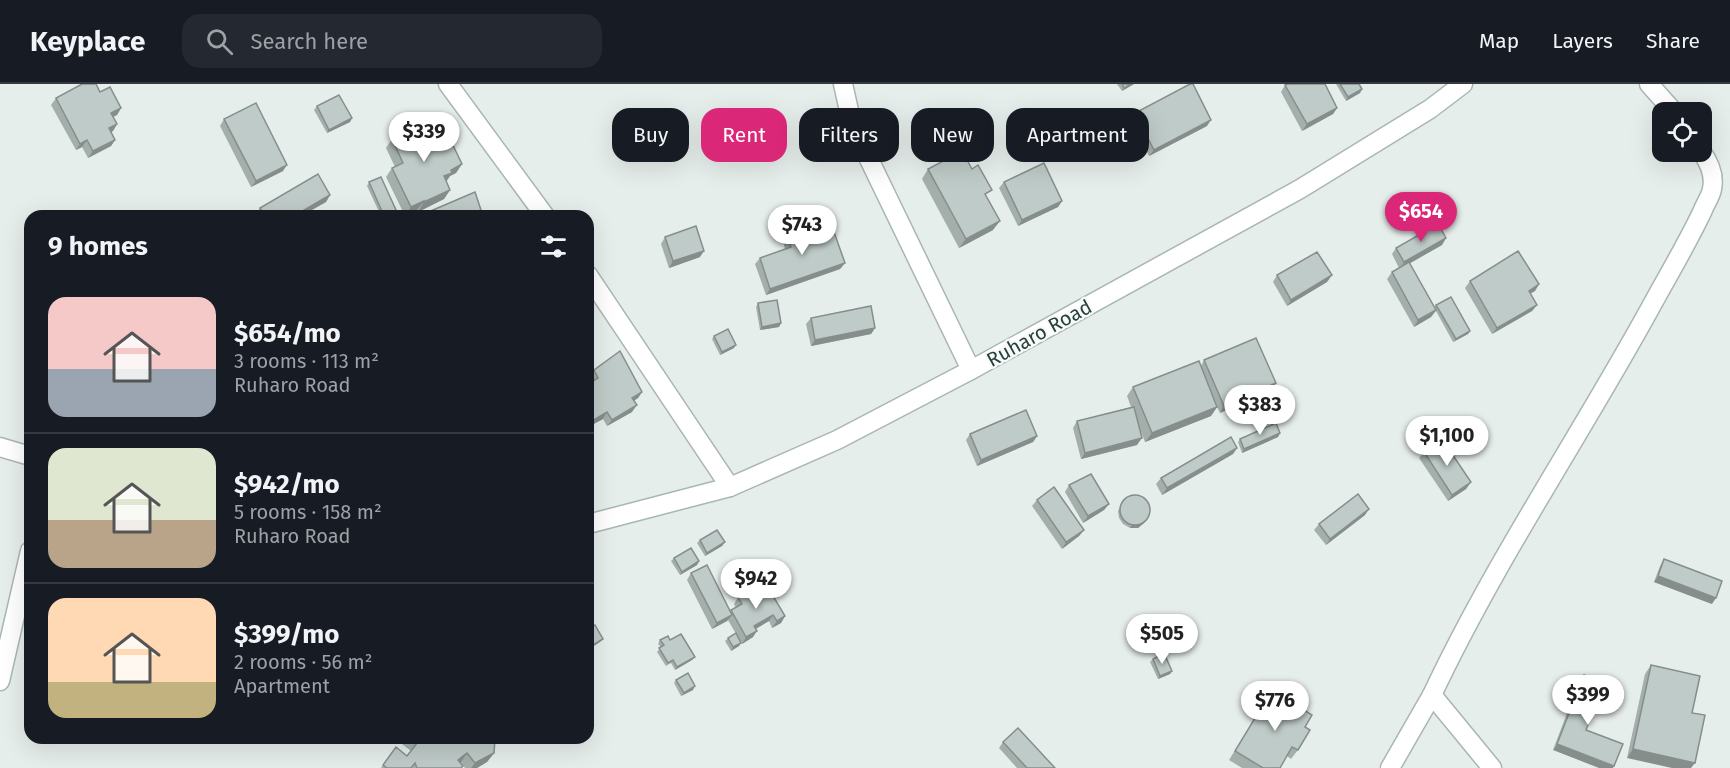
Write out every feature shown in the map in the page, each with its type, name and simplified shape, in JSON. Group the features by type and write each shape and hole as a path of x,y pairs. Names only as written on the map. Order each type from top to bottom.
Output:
{"street":[{"path":"448,84 541,210"},
{"path":"843,84 852,124 971,370"},
{"name":"Ruharo Road","path":"594,522 730,488 837,440 971,370 1300,189 1430,109 1463,84"},
{"path":"1649,84 1665,102"},
{"path":"1390,768 1432,695 1455,646 1518,532 1625,354 1696,224 1712,189 1712,172 1708,162"},
{"path":"594,284 730,488"},
{"path":"0,447 24,454"},
{"path":"0,681 24,577"},
{"path":"1432,695 1492,768"}],"building":[{"path":"82,84 96,84 100,92 110,87 121,108 111,113 117,124 109,128 115,140 93,151 87,140 80,144 56,98"},
{"path":"1193,84 1211,120 1154,150 1149,140 1149,108 1144,108"},
{"path":"1325,84 1337,108 1307,124 1285,85"},
{"path":"1340,84 1359,84 1362,89 1348,97"},
{"path":"339,95 352,118 329,130 317,106"},
{"path":"256,103 287,165 256,181 224,119"},
{"path":"428,121 436,138 447,133 462,164 451,170 452,173 444,176 450,190 411,207 392,168 403,163 392,139"},
{"path":"941,162 968,162 972,169 978,165 992,190 985,194 1000,221 966,239 928,169"},
{"path":"1044,163 1062,201 1022,220 1004,182"},
{"path":"318,174 330,195 304,210 261,210 260,208"},
{"path":"381,177 396,210 381,210 369,182"},
{"path":"475,192 481,210 433,210"},
{"path":"814,222 819,237 834,232 845,263 770,289 760,258 791,247 786,231"},
{"path":"1438,224 1446,238 1404,262 1396,248"},
{"path":"696,226 704,251 673,261 665,237"},
{"path":"1518,251 1539,284 1529,291 1537,305 1497,328 1470,281"},
{"path":"1317,252 1332,275 1291,300 1277,275"},
{"path":"1409,262 1436,310 1418,320 1392,272"},
{"path":"1451,297 1470,331 1456,339 1436,305"},
{"path":"777,300 781,323 762,327 758,303"},
{"path":"871,306 875,328 815,340 811,318"},
{"path":"728,329 736,345 722,352 714,336"},
{"path":"1256,338 1276,383 1224,406 1204,360"},
{"path":"620,351 642,392 632,398 637,405 612,420 607,412 594,420 594,380 598,378 594,370"},
{"path":"1199,361 1217,407 1152,433 1133,387"},
{"path":"1134,407 1142,438 1085,453 1077,421"},
{"path":"1026,410 1037,436 981,460 970,434"},
{"path":"1276,423 1280,433 1244,449 1240,439"},
{"path":"1231,437 1237,448 1167,488 1161,478"},
{"path":"1442,439 1471,482 1452,495 1424,452"},
{"path":"1091,474 1109,504 1088,516 1069,485"},
{"path":"1054,487 1084,530 1066,542 1037,500"},
{"path":"1358,494 1369,509 1330,539 1319,524"},
{"path":"1135,495 1145,500 1150,510 1145,520 1135,525 1125,520 1120,510 1125,500"},
{"path":"717,530 725,542 707,553 700,540"},
{"path":"691,548 699,561 682,572 674,558"},
{"path":"1664,559 1722,581 1716,598 1658,576"},
{"path":"707,565 732,615 717,623 691,573"},
{"path":"756,587 761,594 769,589 785,616 777,621 773,615 754,626 757,631 746,637 731,610 742,604 738,597"},
{"path":"594,626 603,639 594,644"},
{"path":"736,633 741,643 733,647 728,638"},
{"path":"681,634 695,657 677,667 673,660 668,663 659,648 664,645 660,640 668,636 670,640"},
{"path":"1164,653 1172,671 1160,676 1153,659"},
{"path":"1651,665 1700,676 1692,713 1705,715 1695,763 1633,749"},
{"path":"688,673 695,686 684,693 676,680"},
{"path":"1584,675 1605,683 1586,730 1623,744 1614,766 1557,744"},
{"path":"1272,690 1312,715 1305,727 1310,730 1298,750 1292,747 1280,768 1263,768 1235,751"},
{"path":"1018,728 1055,768 1027,768 1003,742"},
{"path":"416,744 495,744 494,753 475,763 467,753 458,760 463,766 461,768 417,768 415,763 411,768 387,768 383,765 396,747 407,756"}]}
